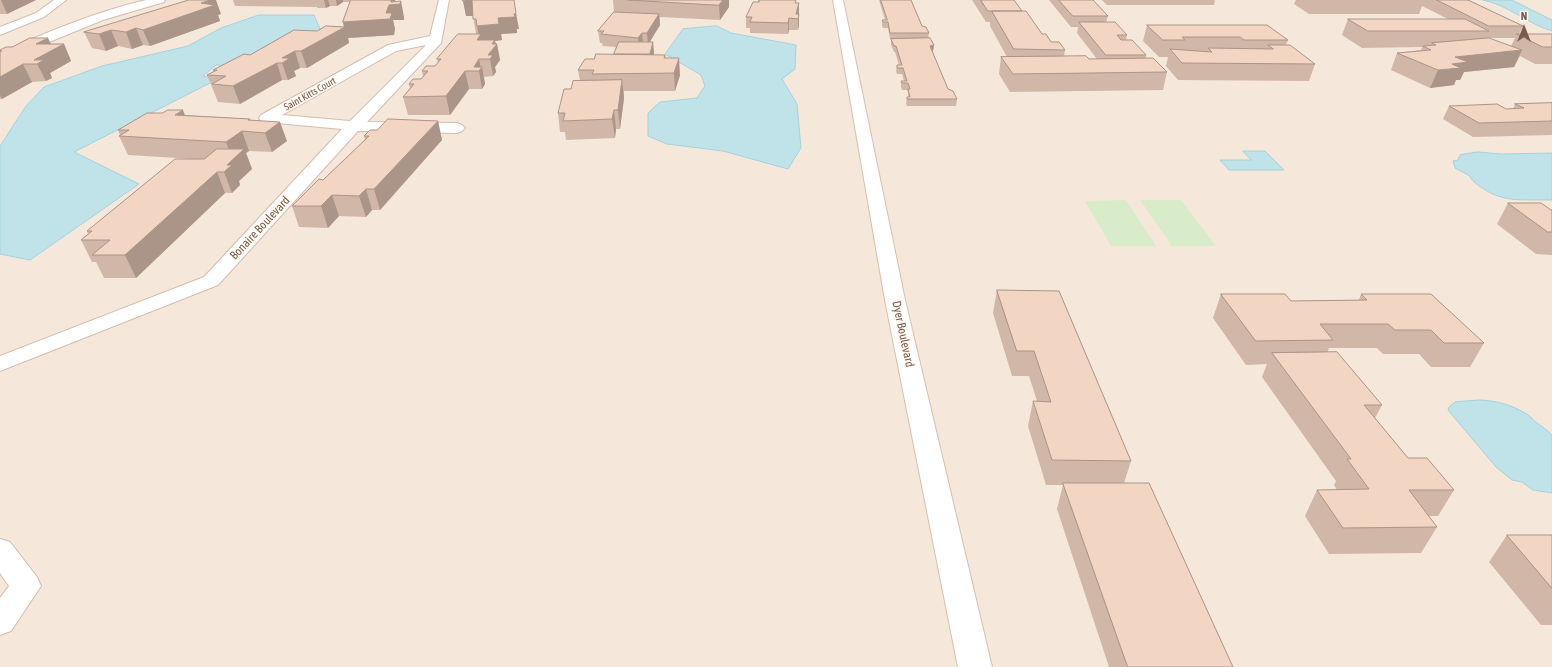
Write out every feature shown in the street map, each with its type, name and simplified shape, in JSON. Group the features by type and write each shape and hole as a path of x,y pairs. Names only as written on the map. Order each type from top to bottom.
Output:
{"street":[{"path":"0,31 40,15 61,0"},
{"path":"0,58 57,32 92,19 132,6 160,0"},
{"name":"Bonaire Boulevard","path":"0,364 211,281 354,126 435,44 444,0"},
{"name":"Dyer Boulevard","path":"838,0 895,300 975,667"},
{"name":"Saint Kitts Court","path":"354,126 266,118 392,48 436,39"},
{"path":"354,126 457,128"},
{"path":"0,550 26,586 0,622"}],"shaded area":[{"path":"0,0 1552,0 1552,667 0,667"}],"green space":[{"path":"1126,200 1156,246 1111,246 1085,201"},
{"path":"1140,200 1181,200 1216,246 1172,246"}],"water":[{"path":"1483,0 1512,0 1552,20 1552,31 1543,28 1501,6"},
{"path":"259,15 314,15 322,33 244,66 216,65 203,76 218,79 74,152 139,184 30,260 0,254 0,146 26,106 44,87 102,66 188,46 221,28"},
{"path":"717,26 731,33 796,45 795,69 782,79 797,104 801,148 788,169 723,151 667,144 648,136 648,113 660,102 697,98 705,86 701,75 665,54 683,29"},
{"path":"1243,151 1265,151 1284,170 1229,170 1220,160 1251,160"},
{"path":"1478,152 1501,154 1552,153 1552,200 1522,200 1504,198 1487,191 1472,180 1470,176 1455,168 1453,161 1458,160 1460,155"},
{"path":"1480,400 1493,401 1511,406 1529,416 1552,435 1552,493 1533,490 1522,482 1512,480 1496,467 1448,410 1449,407 1455,402"}],"building":[{"path":"189,0 211,0 201,3 215,5 143,30 136,28 126,32 111,30 99,34 84,32"},
{"path":"351,0 401,1 400,4 389,5 386,13 392,13 390,19 343,22"},
{"path":"472,0 514,0 516,13 514,14 515,17 498,18 499,24 477,26 476,19 473,19"},
{"path":"628,0 723,0 719,5"},
{"path":"759,0 796,0 795,3 799,3 796,14 799,14 798,19 789,18 788,23 750,22 752,17 746,17 753,2 759,2"},
{"path":"881,0 911,0 922,26 926,27 929,33 890,33 888,22 883,22 882,20 887,20"},
{"path":"981,0 1014,0 1022,11 988,11"},
{"path":"1059,0 1093,0 1108,16 1073,16"},
{"path":"1437,0 1468,0 1523,26 1489,26"},
{"path":"992,11 1026,11 1042,34 1046,34 1051,42 1059,42 1065,50 1014,49"},
{"path":"614,12 659,14 647,33 642,33 638,38 601,34 604,31 598,31"},
{"path":"1348,19 1465,19 1489,31 1368,31"},
{"path":"1079,22 1115,22 1127,35 1117,35 1121,40 1132,40 1146,55 1106,55"},
{"path":"1147,25 1267,25 1288,40 1244,40 1240,37 1182,37 1185,40 1163,40"},
{"path":"326,26 345,27 301,51 295,51 282,58 290,58 282,63 277,63 233,86 212,84 226,76 207,75 217,70 213,70 244,54 250,55 294,30 317,31"},
{"path":"458,34 481,34 477,40 495,40 492,44 497,44 488,55 493,55 490,59 479,59 474,67 482,67 479,71 465,71 446,96 403,97 414,84 409,84 413,79 421,79 428,71 422,71 426,66 435,66 441,59 437,59"},
{"path":"1517,34 1552,34 1552,47 1543,47"},
{"path":"30,38 48,38 36,44 64,44 34,60 44,60 37,64 23,64 0,77 0,52 2,51 0,50 6,47 12,47"},
{"path":"930,38 934,45 930,46 948,89 953,91 957,99 907,99 907,97 910,97 908,89 910,89 908,83 902,83 901,81 907,81 903,68 897,68 897,65 902,65 896,46 894,46 891,39"},
{"path":"1489,38 1522,50 1455,57 1468,62 1452,64 1461,68 1438,70 1397,53 1431,50 1423,46 1436,45 1432,43"},
{"path":"619,42 653,42 650,54 614,54"},
{"path":"1268,45 1290,45 1315,64 1182,63 1170,49 1212,52 1208,48 1273,49"},
{"path":"596,54 665,55 664,58 679,58 674,73 592,74 594,70 578,70 585,59 594,59"},
{"path":"1086,56 1089,59 1153,58 1167,72 1013,74 1001,57"},
{"path":"622,80 618,110 614,110 612,119 563,121 565,113 558,113 564,89 571,89 573,81"},
{"path":"1552,103 1552,121 1479,123 1449,106 1497,104 1506,109 1524,108 1515,104"},
{"path":"168,110 183,110 175,115 280,122 265,133 242,131 226,142 119,136 129,130 118,130 147,113 162,113"},
{"path":"388,119 438,121 374,189 366,189 359,196 332,195 321,206 292,206 319,179 323,180 369,136 364,136 370,130 377,130"},
{"path":"217,149 244,149 227,165 232,165 224,172 217,172 125,255 92,255 110,240 81,240 92,231 87,231 175,159 204,159"},
{"path":"1508,203 1541,203 1552,210 1552,232 1548,232"},
{"path":"997,290 1059,291 1131,461 1052,460 1033,401 1051,402 1034,351 1017,351"},
{"path":"1221,294 1285,294 1291,301 1367,300 1361,294 1431,294 1484,343 1444,343 1431,330 1395,330 1388,324 1320,324 1333,340 1256,341"},
{"path":"1337,352 1382,405 1364,405 1408,458 1427,458 1454,490 1409,490 1437,527 1343,528 1317,490 1369,489 1347,459 1351,459 1272,353"},
{"path":"1063,483 1149,483 1233,667 1128,667"},
{"path":"1507,535 1552,535 1552,588"}]}
